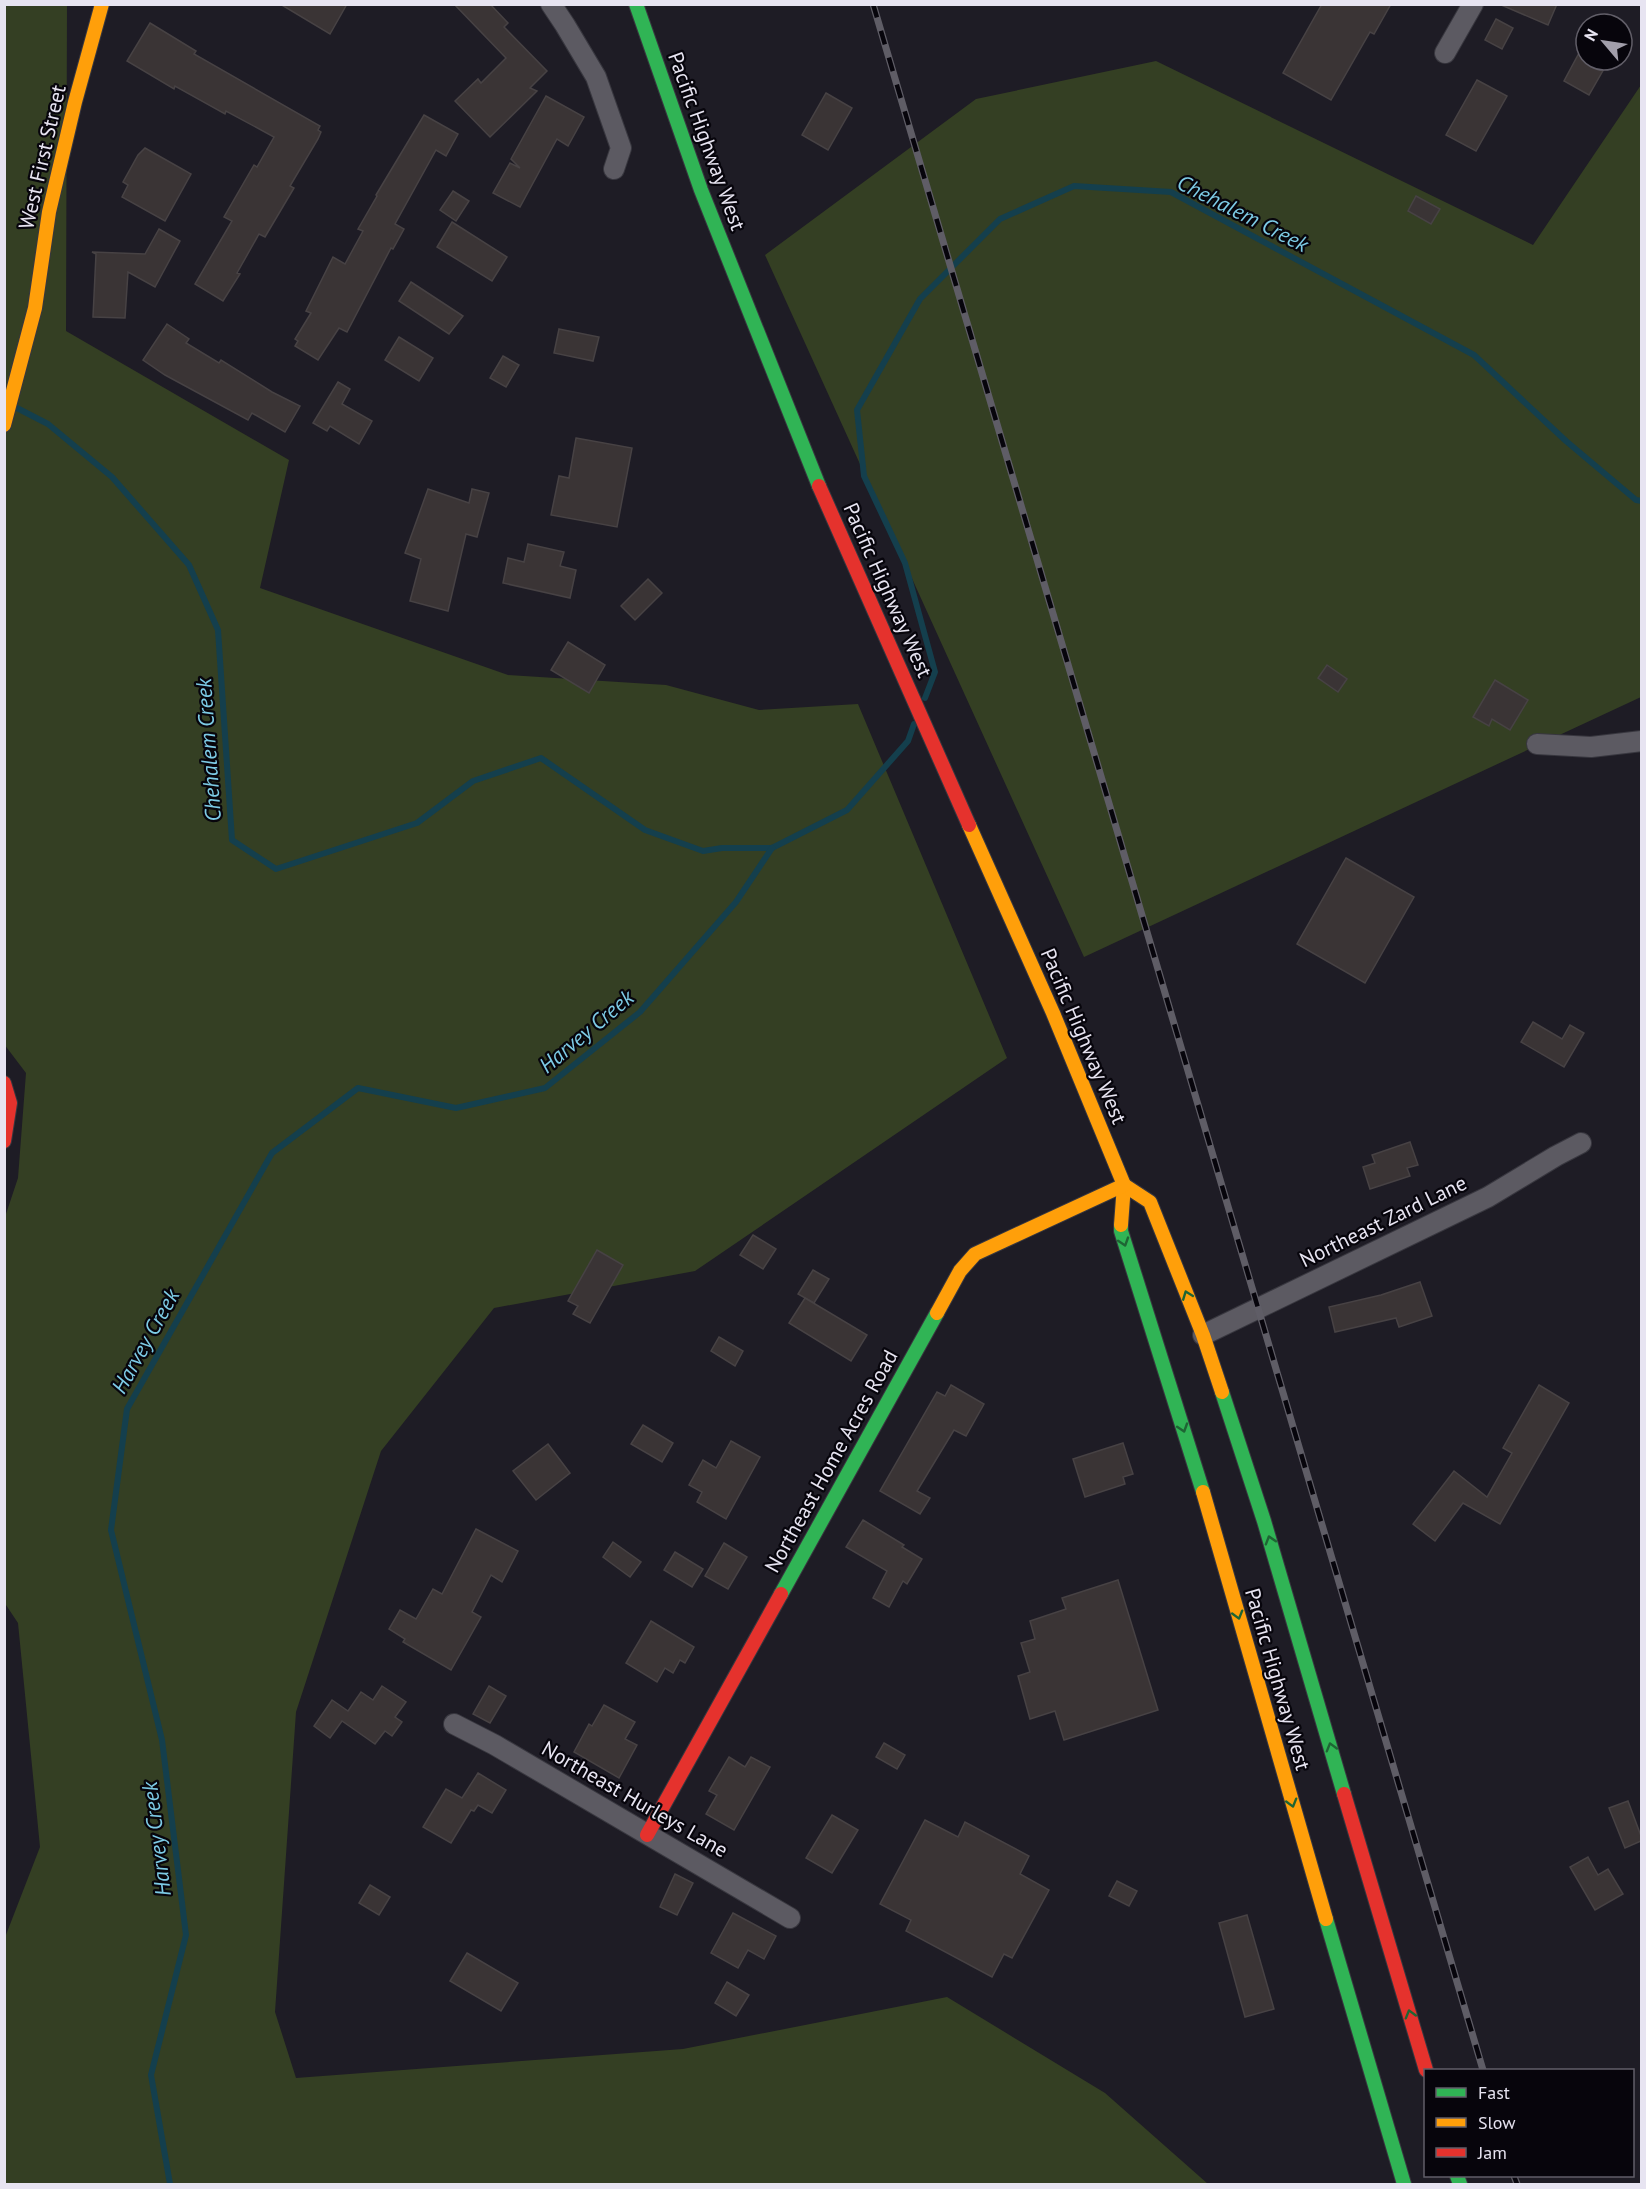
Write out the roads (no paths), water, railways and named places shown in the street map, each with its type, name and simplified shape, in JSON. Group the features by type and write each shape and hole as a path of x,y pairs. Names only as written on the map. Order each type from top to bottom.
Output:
{"main road":[{"name":"West First Street","path":"4,425 35,308 49,212 75,102 102,4"},
{"name":"Pacific Highway West","path":"636,4 701,190 825,501 1053,1013 1124,1185 1121,1232 1202,1487 1272,1736 1404,2184"},
{"path":"4,1083 8,1087 10,1104 4,1141"},
{"name":"Pacific Highway West","path":"1124,1185 1150,1202 1203,1335 1264,1521 1426,2069"},
{"name":"Northeast Home Acres Road","path":"647,1835 960,1271 975,1254 1124,1185"}],"street":[{"path":"551,4 596,77 621,148 614,168"},
{"path":"1445,53 1473,4"},
{"path":"1537,744 1591,747 1641,741"},
{"name":"Northeast Zard Lane","path":"1203,1335 1488,1197 1581,1143"},
{"name":"Northeast Hurleys Lane","path":"454,1724 495,1745 790,1918"}],"waterway":[{"name":"Chehalem Creek","path":"925,698 935,672 905,563 864,476 857,410 920,299 1000,219 1074,186 1171,192 1474,355 1566,441 1636,500 1642,501"},
{"name":"Chehalem Creek","path":"15,407 48,424 112,477 189,565 218,630 232,840 276,869 417,823 473,781 541,758 645,830 703,851 722,848 772,848 847,810 908,741 914,724"},
{"name":"Harvey Creek","path":"170,2184 151,2075 186,1935 162,1740 111,1530 127,1409 272,1153 358,1088 456,1108 545,1088 640,1012 736,902 772,848"}],"railway":[{"path":"873,4 1483,2069"},
{"path":"1514,2177 1517,2184"}]}
